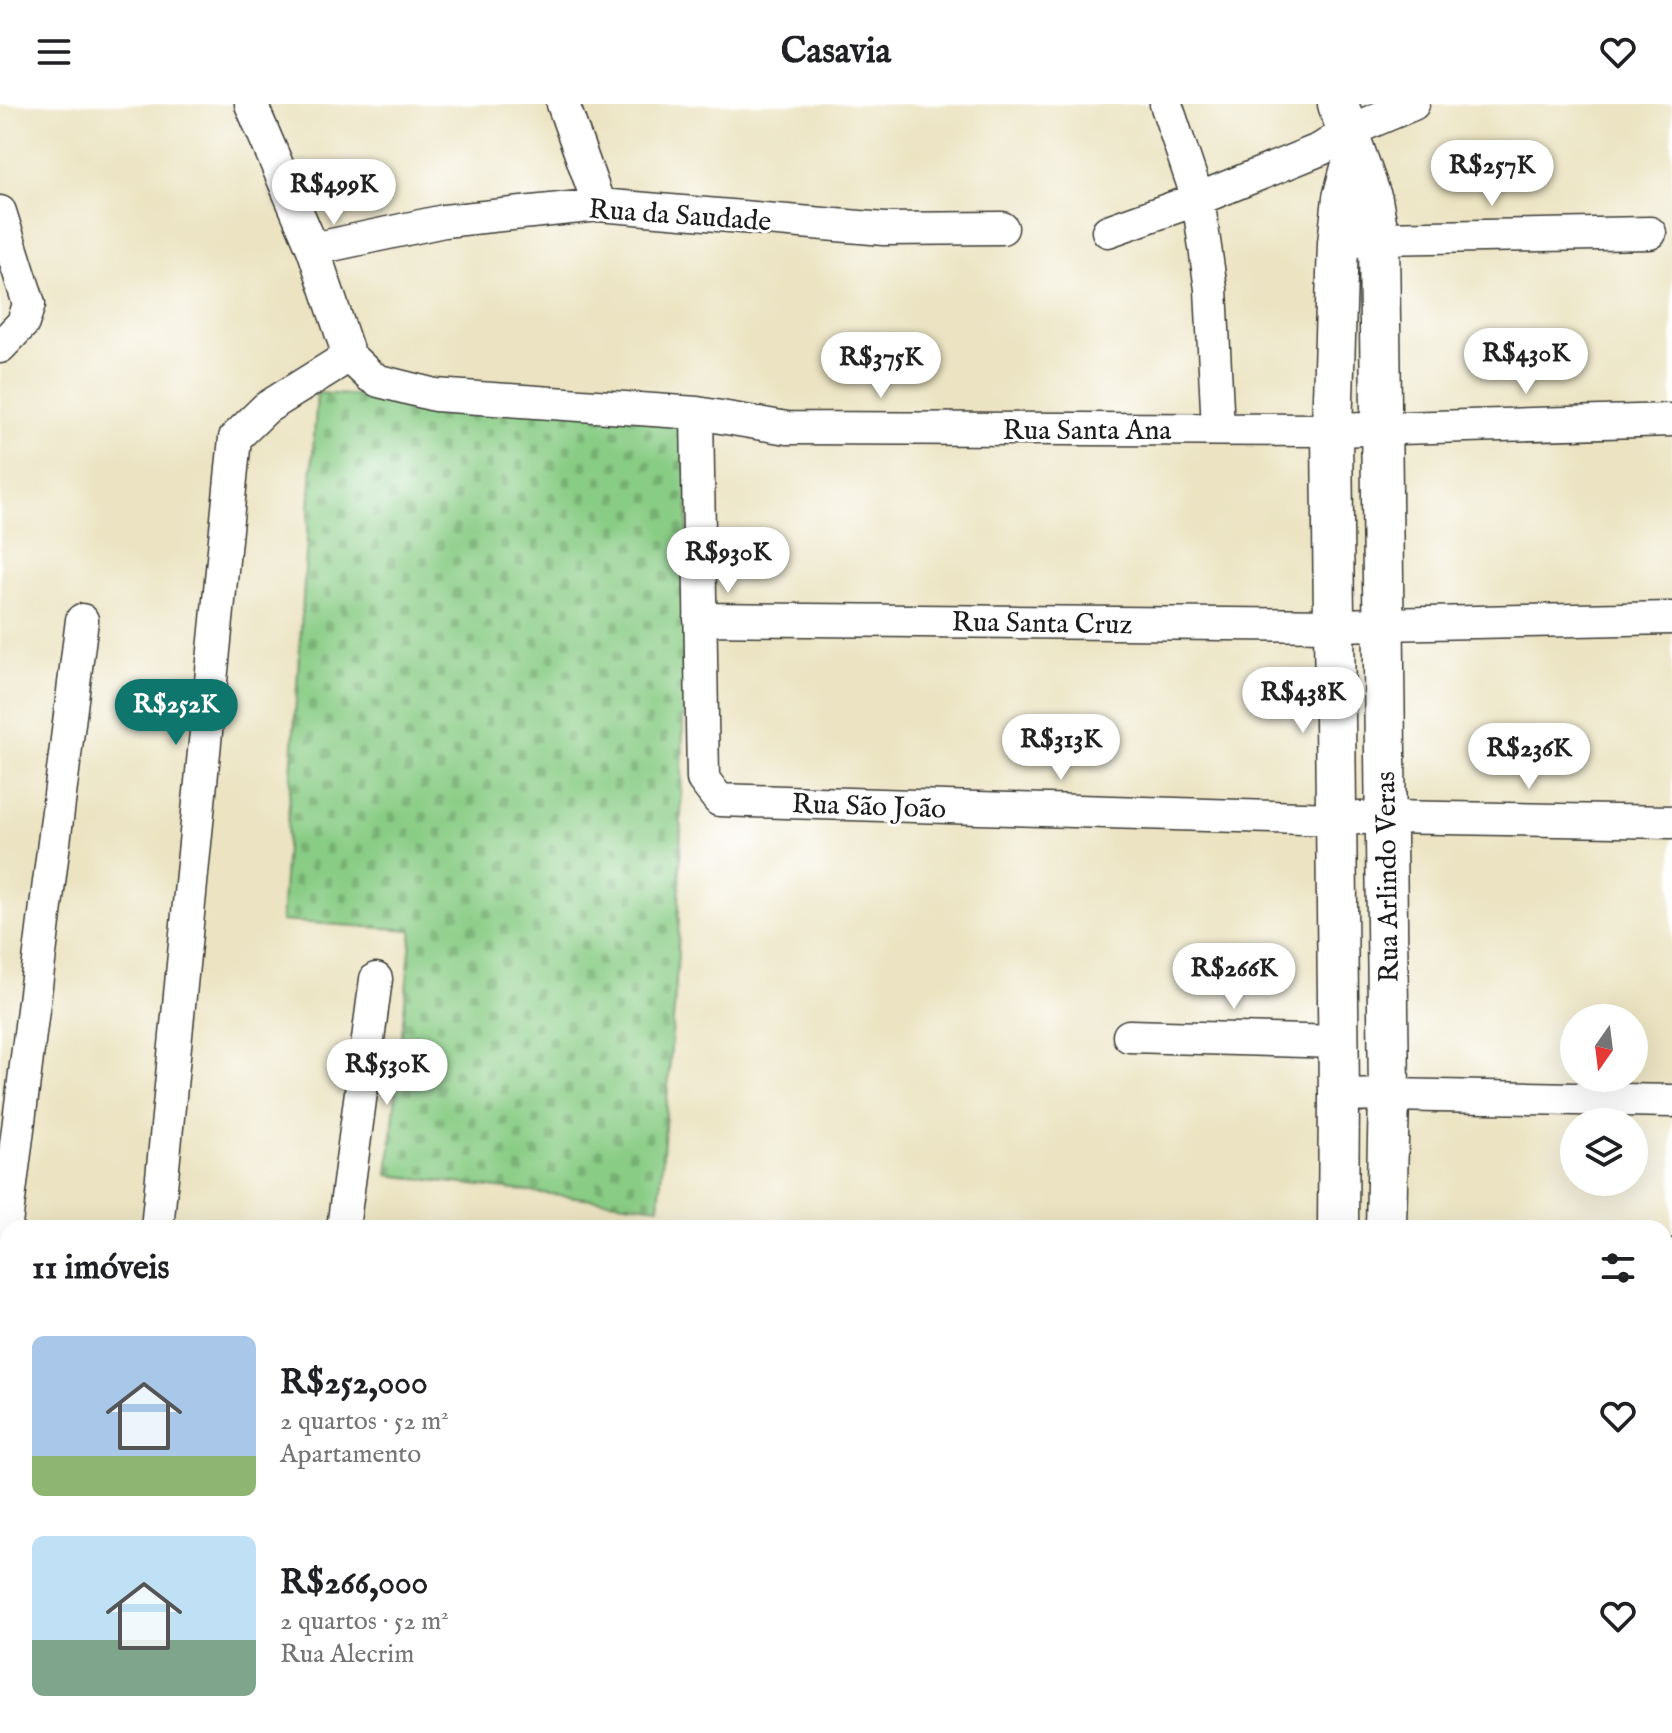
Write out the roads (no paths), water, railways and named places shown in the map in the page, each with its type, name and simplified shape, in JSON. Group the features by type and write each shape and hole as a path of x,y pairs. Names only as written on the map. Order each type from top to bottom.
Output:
{"street":[{"path":"158,1220 235,438 266,408 349,356 313,249 251,104"},
{"path":"563,104 599,205"},
{"path":"1166,104 1198,199 1211,289 1218,429"},
{"path":"1108,231 1198,199 1321,149 1347,129 1413,104"},
{"name":"Rua Arlindo Veras","path":"1347,129 1372,200 1379,238 1389,1095 1386,1220"},
{"name":"Rua Arlindo Veras","path":"1338,1220 1332,430 1338,243 1347,129"},
{"name":"Rua da Saudade","path":"313,249 444,221 599,205 884,229 1002,228"},
{"path":"0,212 29,304 23,323 0,347"},
{"path":"1338,243 1379,238 1650,233"},
{"name":"Rua Santa Ana","path":"349,356 379,381 435,395 697,413 787,428 1332,430 1672,420"},
{"path":"697,413 700,619"},
{"name":"Rua Santa Cruz","path":"700,619 1334,625 1672,618"},
{"name":"Rua São João","path":"700,619 703,779 719,800 1336,819 1385,817 1672,822"},
{"path":"7,1220 82,620"},
{"path":"344,1220 376,979"},
{"path":"1129,1036 1338,1042"},
{"path":"1339,1096 1672,1101"}]}
